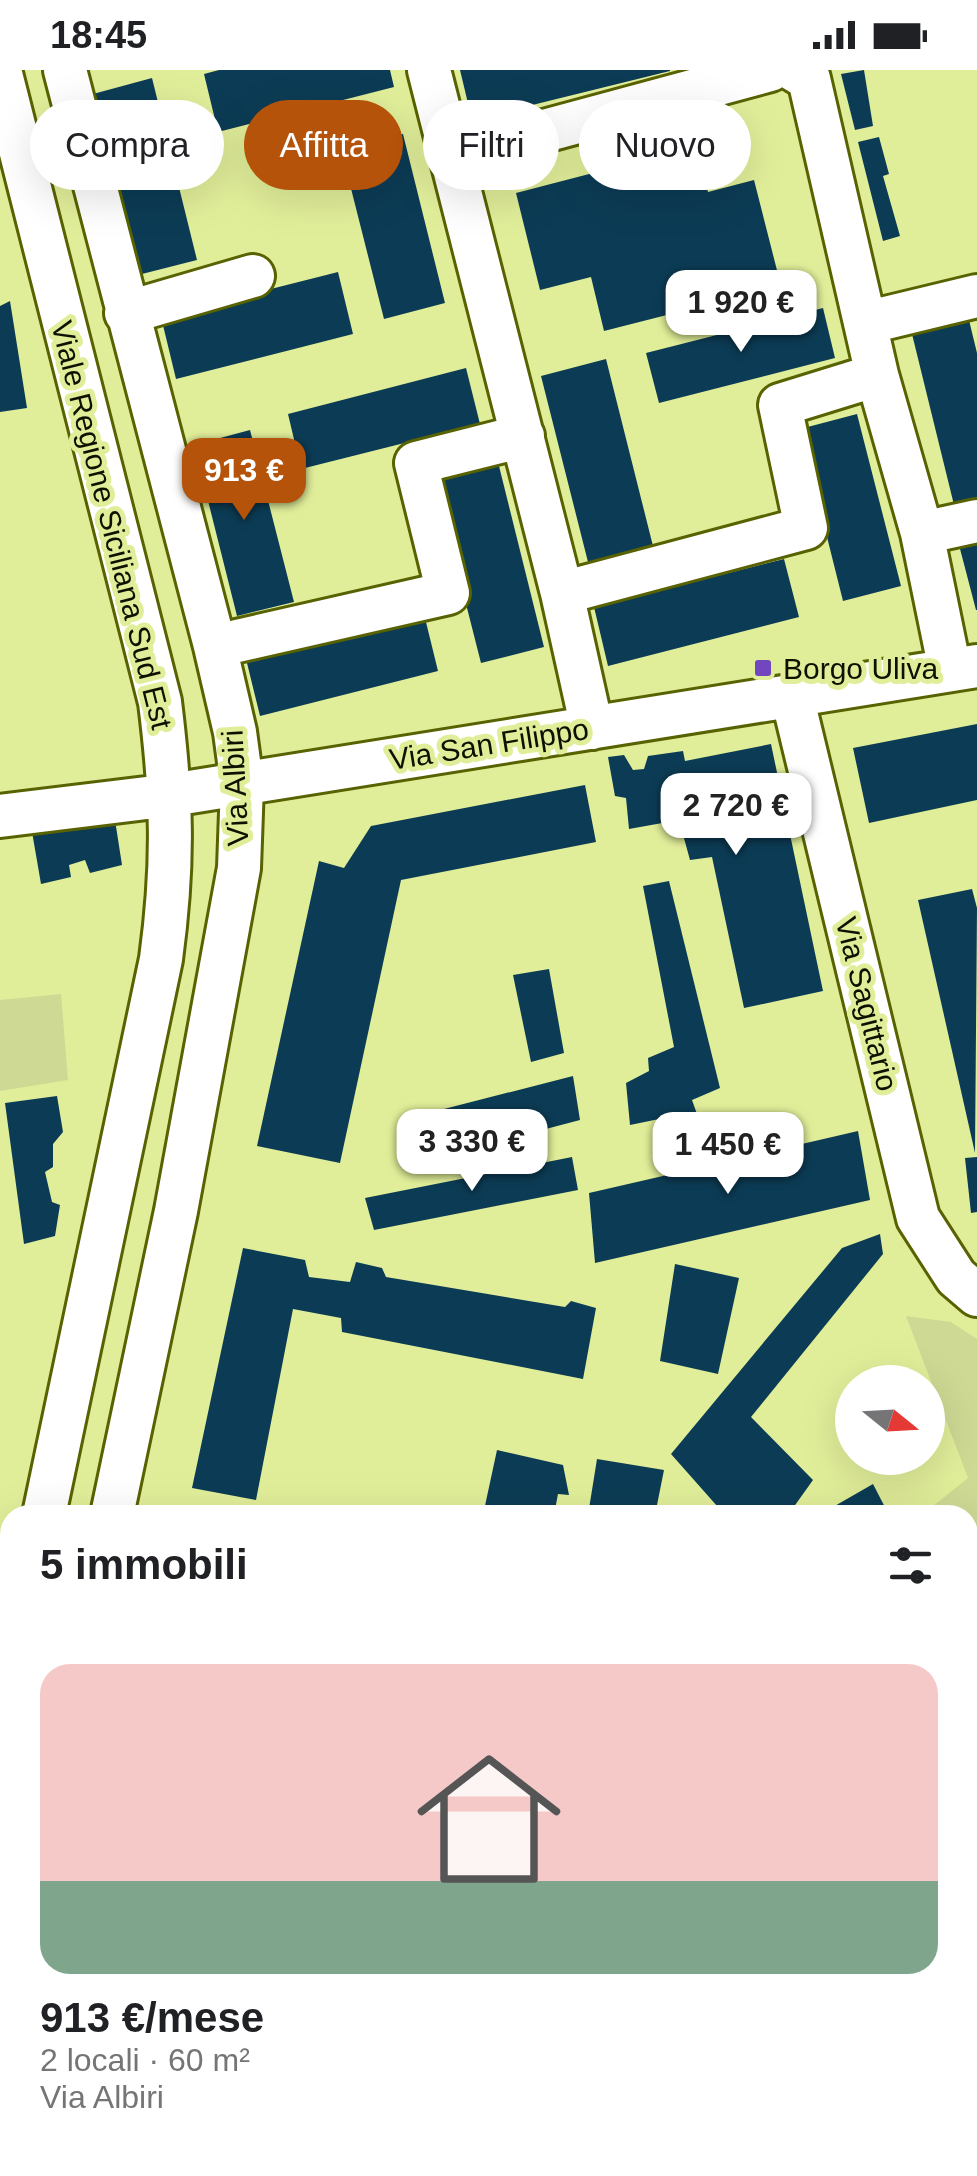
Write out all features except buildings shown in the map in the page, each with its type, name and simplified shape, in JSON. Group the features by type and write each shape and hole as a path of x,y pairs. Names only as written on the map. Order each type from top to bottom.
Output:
{"street":[{"name":"Viale Regione Siciliana Sud Est","path":"0,70 160,702 171,795 173,870 161,959 46,1505"},
{"name":"Via Albiri","path":"67,70 126,313 215,646 236,732 242,784 239,868 176,1212 114,1505"},
{"path":"429,70 437,100"},
{"path":"559,127 770,70"},
{"path":"794,70 808,79 877,375 964,668"},
{"path":"461,190 592,728"},
{"path":"126,313 253,276"},
{"path":"865,324 977,296"},
{"path":"562,593 806,528 780,405 877,375"},
{"path":"215,646 448,593 416,463 523,436"},
{"path":"922,533 977,521"},
{"name":"Via San Filippo","path":"0,816 171,795 964,668"},
{"name":"Via Sagittario","path":"792,696 918,1218 970,1280"}],"green space":[{"path":"61,994 68,1080 0,1091 0,1000"},
{"path":"906,1316 951,1322 977,1339 977,1505 934,1505 968,1478 945,1418 945,1365 925,1365"}],"place":[{"name":"Borgo Uliva","path":"763,668"}]}
